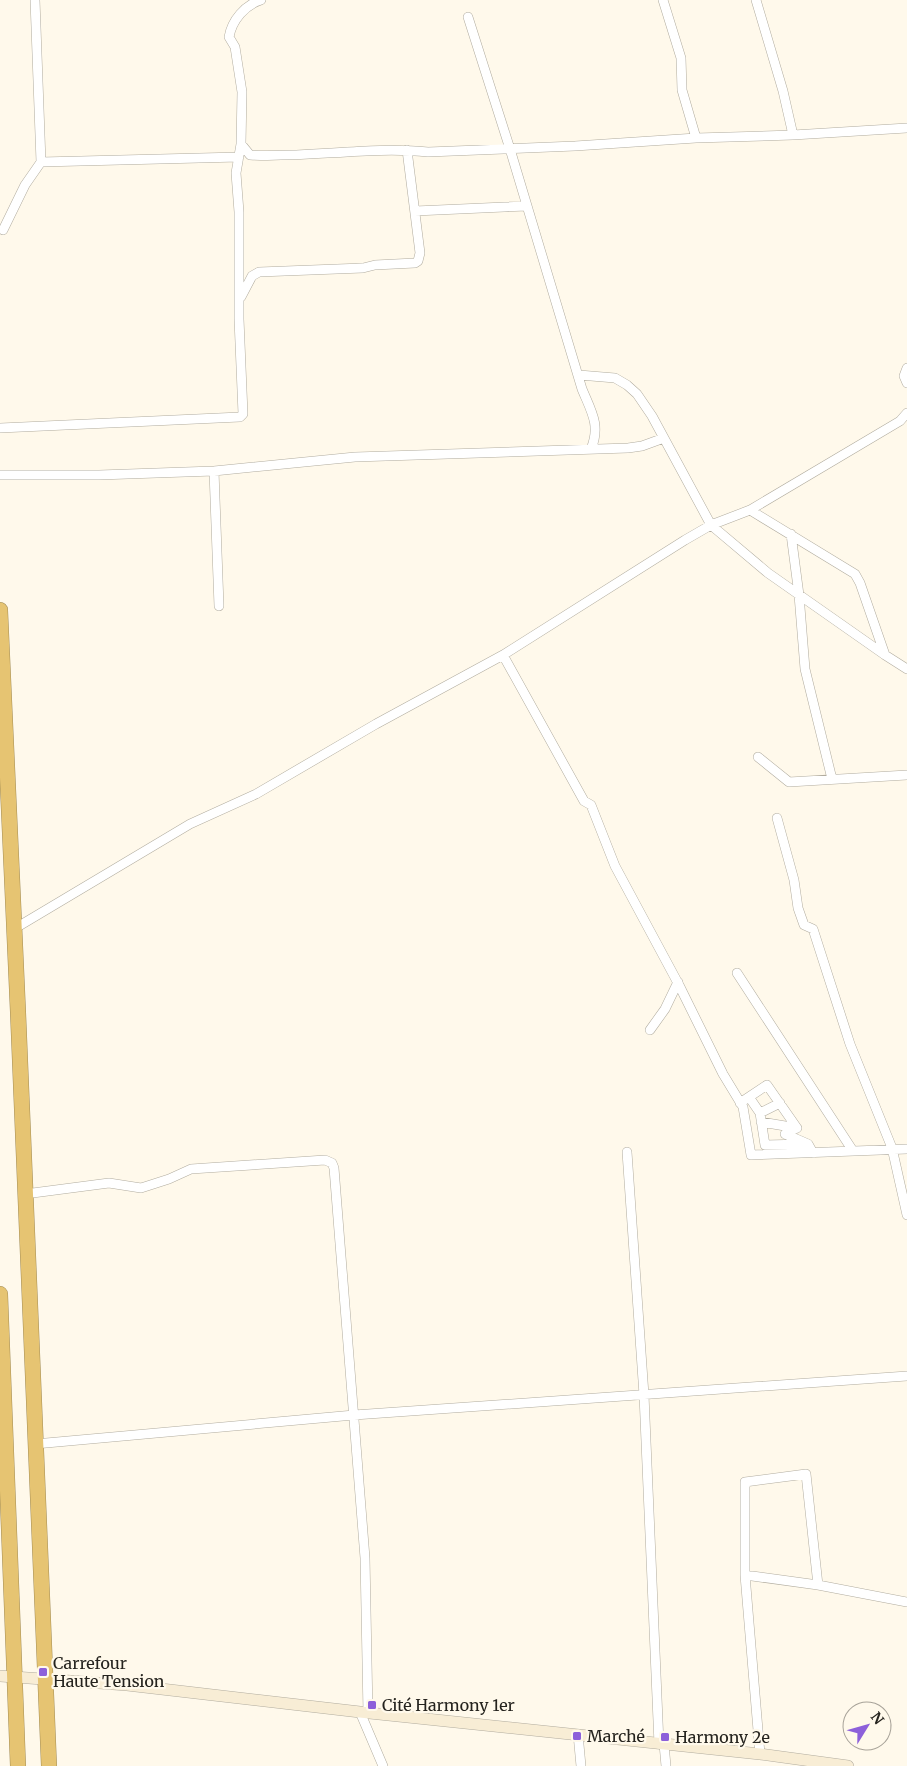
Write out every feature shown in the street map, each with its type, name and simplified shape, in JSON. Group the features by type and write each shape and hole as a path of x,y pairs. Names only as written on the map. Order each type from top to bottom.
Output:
{"highway":[{"path":"0,610 49,1766"},
{"path":"0,1294 7,1677 18,1766"}],"street":[{"path":"3,230 26,185 41,162 35,0"},
{"path":"0,428 240,417 244,411 239,319 239,212 236,173 241,144 242,92 235,47 229,37 241,12 261,0"},
{"path":"663,0 681,58 682,90 696,138"},
{"path":"756,0 783,91 793,135"},
{"path":"468,17 582,389 595,420 596,431 591,449"},
{"path":"241,144 250,154 299,156 407,150 428,152 510,149 907,128"},
{"path":"240,299 252,276 259,272 363,268 415,263 420,256 407,150"},
{"path":"41,162 239,157"},
{"path":"415,211 527,206"},
{"path":"907,368 904,376 907,382"},
{"path":"579,375 622,380 637,394 652,416 711,526 768,573 884,655 907,669"},
{"path":"14,929 190,824 256,794 376,724 503,655 685,540 711,526 750,510 903,421 907,413"},
{"path":"0,474 99,475 214,471 355,457 642,446 664,438"},
{"path":"214,471 219,606"},
{"path":"750,510 855,574 860,583 884,655"},
{"path":"791,534 799,595 805,669 832,780"},
{"path":"503,655 584,801 591,805 615,866 678,982 723,1074 743,1107 751,1155 907,1148"},
{"path":"758,757 789,782 907,776"},
{"path":"777,818 794,880 801,917 804,925 813,929 850,1044 892,1148 907,1215"},
{"path":"737,973 853,1151"},
{"path":"650,1030 665,1009 678,982"},
{"path":"740,1103 767,1085 797,1128"},
{"path":"750,1097 760,1117 765,1145 808,1144"},
{"path":"760,1117 780,1103"},
{"path":"760,1117 797,1128"},
{"path":"797,1128 785,1134 808,1144 813,1153"},
{"path":"627,1152 644,1395 662,1744 666,1766"},
{"path":"26,1194 109,1183 141,1188 169,1179 190,1169 325,1160 332,1163 334,1168 365,1558 364,1712 383,1766"},
{"path":"35,1444 354,1415 907,1376"},
{"path":"760,1754 745,1576 745,1482 806,1474 818,1585"},
{"path":"745,1576 818,1585 907,1602"},
{"path":"7,1677 127,1685 760,1754 846,1766"},
{"path":"578,1734 581,1766"}],"place":[{"name":"Carrefour Haute Tension","path":"43,1672"},
{"name":"Cité Harmony 1er","path":"372,1705"},
{"name":"Marché","path":"577,1736"},
{"name":"Harmony 2e","path":"665,1737"}]}
